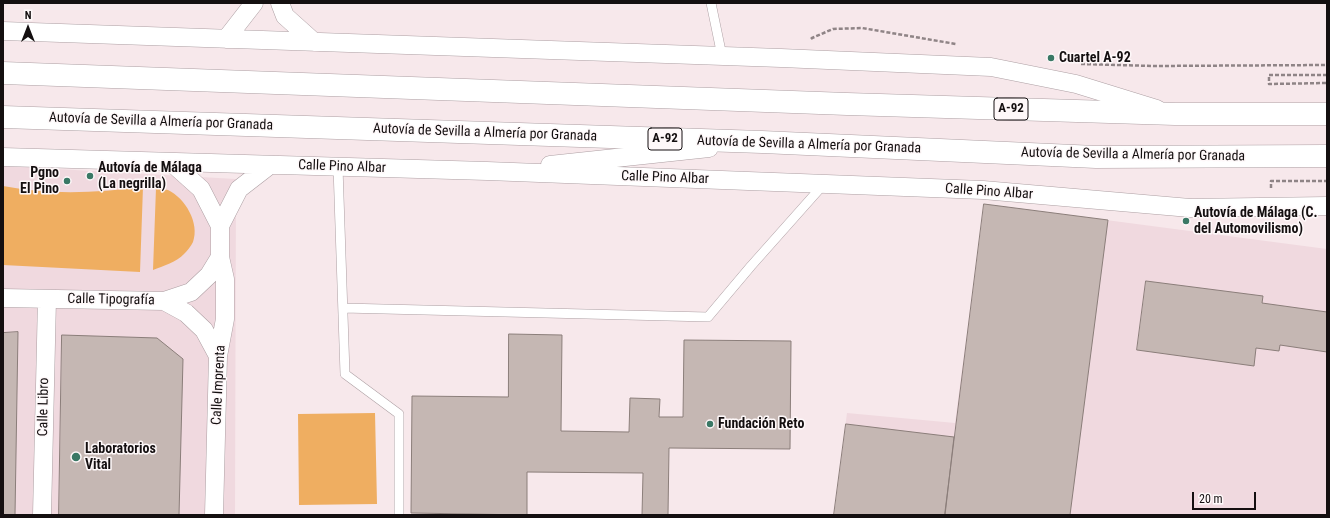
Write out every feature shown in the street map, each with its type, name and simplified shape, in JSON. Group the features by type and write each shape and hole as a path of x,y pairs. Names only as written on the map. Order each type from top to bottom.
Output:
{"highway":[{"name":"A-92","path":"3,73 1175,114 1327,114"},
{"name":"Autovía de Sevilla a Almería por Granada","path":"3,117 762,142 1096,157 1327,156"}],"street":[{"path":"226,39 254,3"},
{"path":"280,3 285,16 314,42"},
{"path":"3,31 991,67 1076,84 1175,114"},
{"path":"487,171 762,142"},
{"name":"Calle Pino Albar","path":"3,157 487,171 983,190 1190,208 1327,206"},
{"name":"Calle Imprenta","path":"172,163 202,188 220,226 220,257 226,279 225,313 218,356 214,515"},
{"name":"Calle Imprenta","path":"220,226 239,189 270,165"},
{"path":"164,301 191,292 209,274 220,257"},
{"name":"Calle Tipografía","path":"3,298 164,301 186,313 204,330 218,356"},
{"name":"Calle Libro","path":"42,515 47,299"}],"lane":[{"path":"711,3 722,56"},
{"path":"338,167 345,374 399,414 399,515"},
{"path":"343,308 708,317 823,185"}],"path":[{"path":"800,59 812,38 833,29 862,28 961,45"},
{"path":"1076,64 1154,66 1327,65"},
{"path":"1327,75 1269,75 1269,84 1327,83"}],"shaded area":[{"path":"3,166 236,179 235,515 3,515"},
{"path":"3,186 55,192 108,191 143,187 140,272 3,265"},
{"path":"156,188 168,190 185,205 193,219 195,235 192,244 181,257 170,264 153,270"},
{"path":"984,204 1327,249 1327,515 834,515 847,413 955,423"},
{"path":"375,413 377,504 299,505 298,414"}],"building":[{"path":"984,204 1108,220 1070,515 945,515"},
{"path":"1146,281 1263,296 1262,303 1327,312 1327,352 1280,345 1279,351 1256,348 1254,366 1137,350"},
{"path":"18,332 15,515 3,515 3,333"},
{"name":"Fundación Reto","path":"509,334 562,335 561,431 629,432 630,398 660,399 659,417 683,417 684,340 791,341 790,449 669,448 668,515 642,515 643,473 527,472 527,515 411,513 412,396 508,397"},
{"path":"62,335 157,338 183,359 179,515 59,515"},
{"path":"846,424 954,437 945,515 834,515"}],"place":[{"name":"Cuartel A-92","path":"1051,58"},
{"name":"Autovía de Málaga (La negrilla)","path":"90,176"},
{"name":"Pgno El Pino","path":"67,181"},
{"name":"Autovía de Málaga (C. del Automovilismo)","path":"1186,221"},
{"name":"Fundación Reto","path":"710,424"},
{"name":"Laboratorios Vital","path":"76,457"}]}
